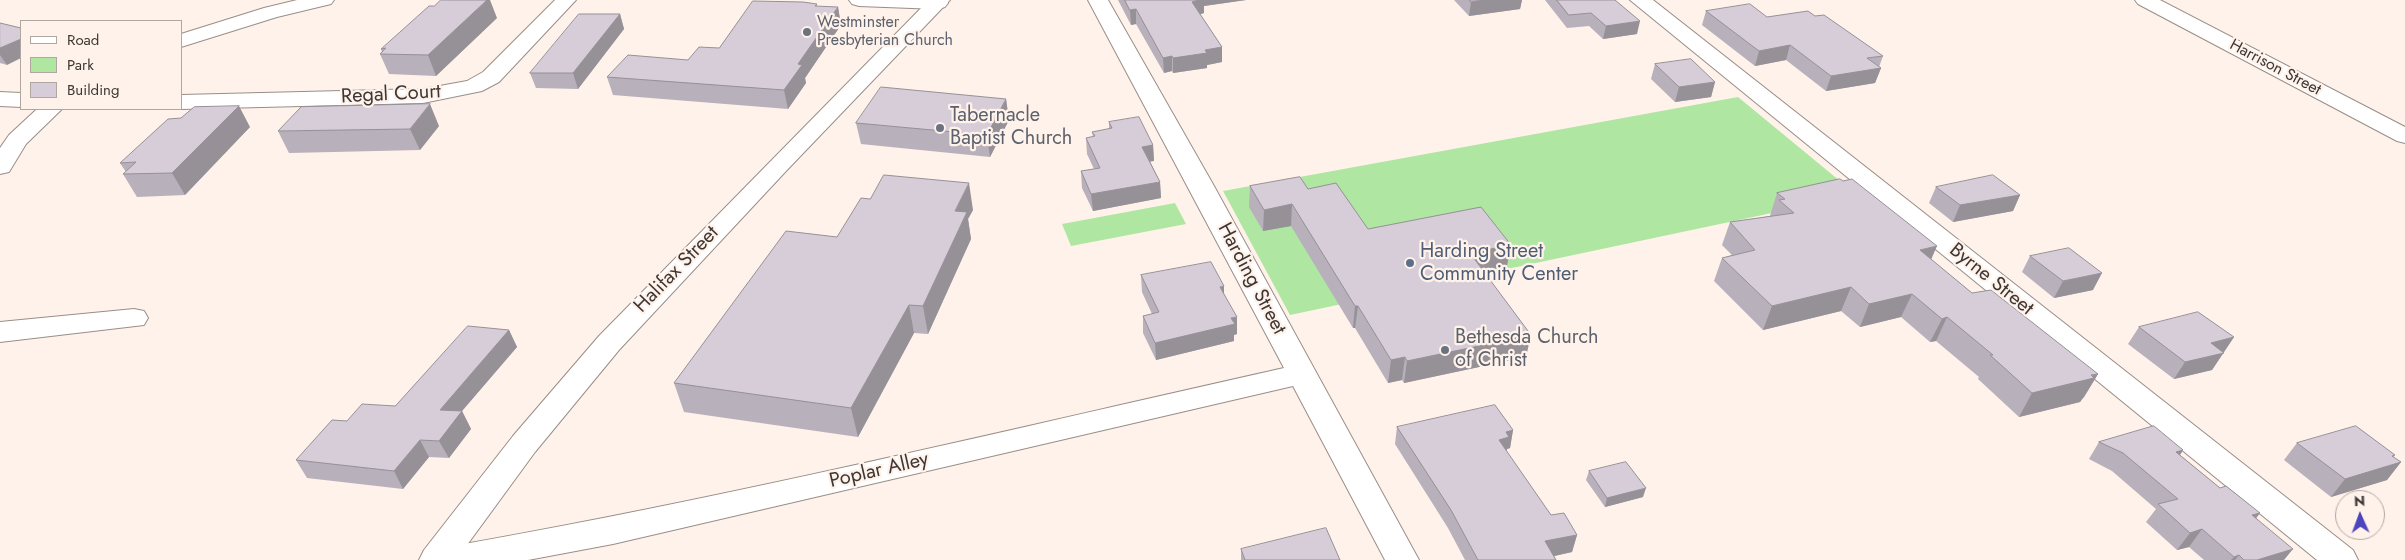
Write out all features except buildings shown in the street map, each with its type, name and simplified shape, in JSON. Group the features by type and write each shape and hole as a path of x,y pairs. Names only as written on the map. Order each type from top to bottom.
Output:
{"street":[{"path":"182,41 271,12 324,0"},
{"name":"Regal Court","path":"182,102 423,96 474,86 491,77 566,0"},
{"path":"859,0 939,1"},
{"name":"Harding Street","path":"1098,0 1402,560"},
{"name":"Byrne Street","path":"1640,0 2341,560"},
{"name":"Harrison Street","path":"2145,0 2405,136"},
{"name":"Halifax Street","path":"436,560 524,444 615,336 790,152 939,1"},
{"path":"0,99 20,100"},
{"path":"0,167 17,140 49,110"},
{"path":"0,332 134,318"},
{"name":"Poplar Alley","path":"453,560 613,531 1302,374"}],"green space":[{"path":"1738,97 1857,195 1290,315 1223,191"},
{"path":"1175,203 1186,224 1071,246 1062,224"}],"place":[{"name":"Westminster Presbyterian Church","path":"807,32"},
{"name":"Tabernacle Baptist Church","path":"940,128"},
{"name":"Harding Street Community Center","path":"1410,263"},
{"name":"Bethesda Church of Christ","path":"1445,350"}]}
